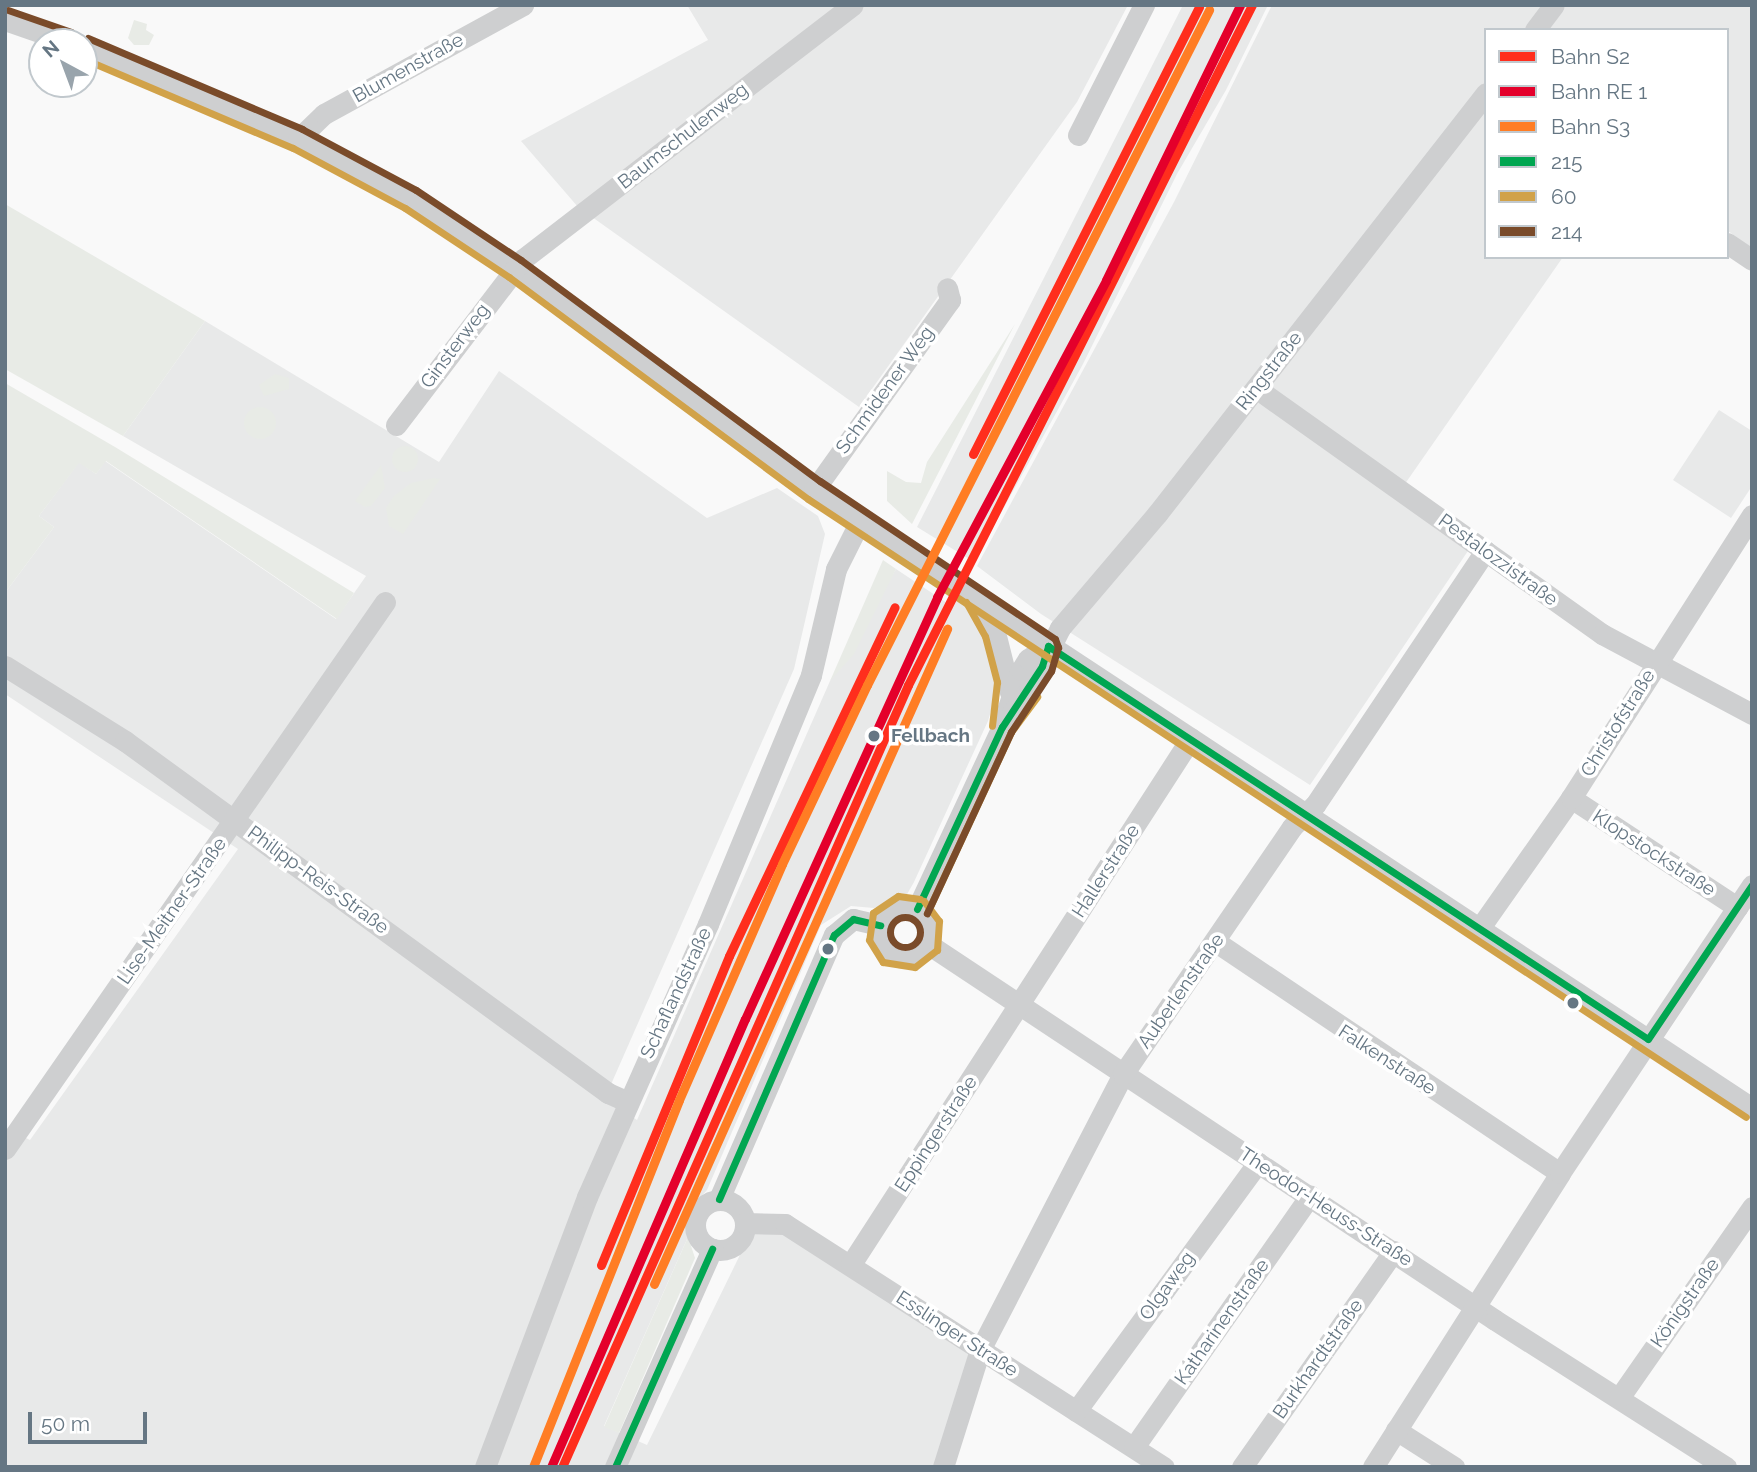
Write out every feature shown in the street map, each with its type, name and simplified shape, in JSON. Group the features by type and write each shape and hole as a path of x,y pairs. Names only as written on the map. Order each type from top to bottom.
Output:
{"street":[{"name":"Blumenstraße","path":"298,139 324,114 523,5"},
{"path":"1078,135 1144,5"},
{"path":"1537,28 1554,5"},
{"name":"Baumschulenweg","path":"514,268 846,10"},
{"path":"5,20 28,28"},
{"path":"98,54 298,139 410,199 514,268 814,490 1191,738 1304,816 1752,1108"},
{"name":"Ringstraße","path":"1048,646 1256,388 1484,96"},
{"path":"1729,244 1752,260"},
{"name":"Ginsterweg","path":"396,425 514,268"},
{"name":"Schmidener Weg","path":"814,490 950,300 947,288"},
{"name":"Pestalozzistraße","path":"1256,388 1602,634 1752,714"},
{"name":"Christofstraße","path":"1479,929 1571,798 1752,514"},
{"name":"Schaflandstraße","path":"485,1467 544,1302 626,1101 708,924 811,675 836,569 861,519"},
{"name":"Auberlenstraße","path":"943,1467 980,1350 1123,1074 1485,551"},
{"path":"981,600 995,632 1010,692"},
{"name":"Lise-Meitner-Straße","path":"5,1149 385,602"},
{"path":"1002,727 1010,692 1028,659 1048,646"},
{"path":"917,909 1002,727 1042,666 1048,646"},
{"name":"Philipp-Reis-Straße","path":"5,666 125,741 608,1093 626,1101"},
{"name":"Hallerstraße","path":"1020,1004 1191,738"},
{"name":"Klopstockstraße","path":"1571,798 1737,907"},
{"path":"1373,1467 1560,1173 1752,885"},
{"path":"893,909 917,909 929,924 928,944 913,957 896,957 883,946 880,925 893,909"},
{"path":"719,1199 834,935 853,919 880,925"},
{"name":"Falkenstraße","path":"1216,942 1560,1173"},
{"name":"Theodor-Heuss-Straße","path":"928,944 1474,1306 1619,1398 1702,1460 1726,1467"},
{"name":"Eppingerstraße","path":"851,1264 1020,1004"},
{"name":"Olgaweg","path":"1076,1411 1258,1162"},
{"name":"Katharinenstraße","path":"1134,1447 1310,1196"},
{"path":"719,1199 739,1209 745,1223 735,1245 712,1249 699,1239 694,1224 705,1204 719,1199"},
{"name":"Königstraße","path":"1619,1398 1752,1207"},
{"name":"Esslinger Straße","path":"745,1223 785,1224 1164,1467"},
{"path":"615,1467 712,1249"},
{"name":"Burkhardtstraße","path":"1242,1467 1394,1251"},
{"path":"1396,1430 1454,1467"}],"shaded area":[{"path":"687,5 1128,5 1077,102 859,407 578,207 521,141 708,40"},
{"path":"1183,5 1268,5 1226,90 1177,174 1083,364 974,562 917,527"},
{"path":"1272,5 1752,5 1752,249 1729,232 1729,28 1484,28 1484,259 1562,259 1400,491 1474,542 1310,785 1041,614 977,566 1174,202"},
{"path":"134,20 147,24 146,30 154,35 149,45 134,45 128,38"},
{"path":"5,204 205,321 123,436 5,369"},
{"path":"205,321 439,462 499,371 707,518 777,488 818,516 825,534 794,669 605,1098 637,1120 830,681 896,569 950,605 955,595 985,622 1001,677 988,721 914,882 906,896 874,908 851,906 821,925 707,1190 689,1210 688,1237 604,1426 647,1445 758,1218 983,1362 951,1467 5,1467 5,1149 16,1133 30,1140 238,849 5,694 5,593 54,527 39,516 79,462 96,474 105,461 336,619 366,576 123,436"},
{"path":"1015,324 912,524 887,501 887,471 906,482 921,483 927,462"},
{"path":"275,374 289,378 289,389 264,396 259,385"},
{"path":"5,383 354,593 337,619 106,461 96,474 79,463 39,516 54,527 5,593"},
{"path":"260,407 271,412 276,423 271,434 260,439 249,434 244,423 249,412"},
{"path":"1719,410 1752,431 1752,486 1731,518 1673,480"},
{"path":"405,446 414,450 418,459 414,468 405,472 396,468 392,459 396,450"},
{"path":"381,465 385,488 371,506 365,507 355,501"},
{"path":"440,479 403,534 389,526 386,508 394,496 411,483"},
{"path":"883,560 896,569 854,654 830,681"},
{"path":"688,1237 695,1258 619,1433 604,1427"}],"rail line":[{"name":"S2","path":"562,1467 908,685 1252,5"},
{"name":"S2","path":"973,454 1199,7"},
{"name":"S3","path":"533,1467 679,1100 782,864 867,685 1209,10"},
{"name":"S2","path":"601,1265 729,956 895,607"},
{"name":"S3","path":"654,1284 947,629"}],"transit line":[{"path":"551,1467 745,1019 937,597 1106,280 1240,5"},
{"name":"214","path":"8,10 60,28"},
{"name":"214","path":"98,42 302,129 416,190 521,260 820,481 1055,639 1058,647 1051,671 1011,732 927,913"},
{"name":"60","path":"98,65 293,148 405,208 509,277 808,499 1746,1117"},
{"name":"60","path":"966,602 985,636 997,682 992,726"},
{"name":"215","path":"1048,646 1648,1039"},
{"name":"215","path":"917,909 1002,727 1042,666 1048,646"},
{"name":"60","path":"927,913 1011,732 1037,697"},
{"name":"215","path":"1648,1039 1752,885"},
{"name":"60","path":"920,899 898,896 873,913 869,940 883,962 915,967 937,950 939,921 924,901"},
{"name":"214","path":"905,917 916,921 920,932 916,943 905,947 894,943 890,932 894,921 905,917"},
{"name":"215","path":"719,1199 834,935 853,919 880,925"},
{"name":"215","path":"615,1467 712,1249"}],"place":[{"name":"Fellbach","path":"874,736"}]}
